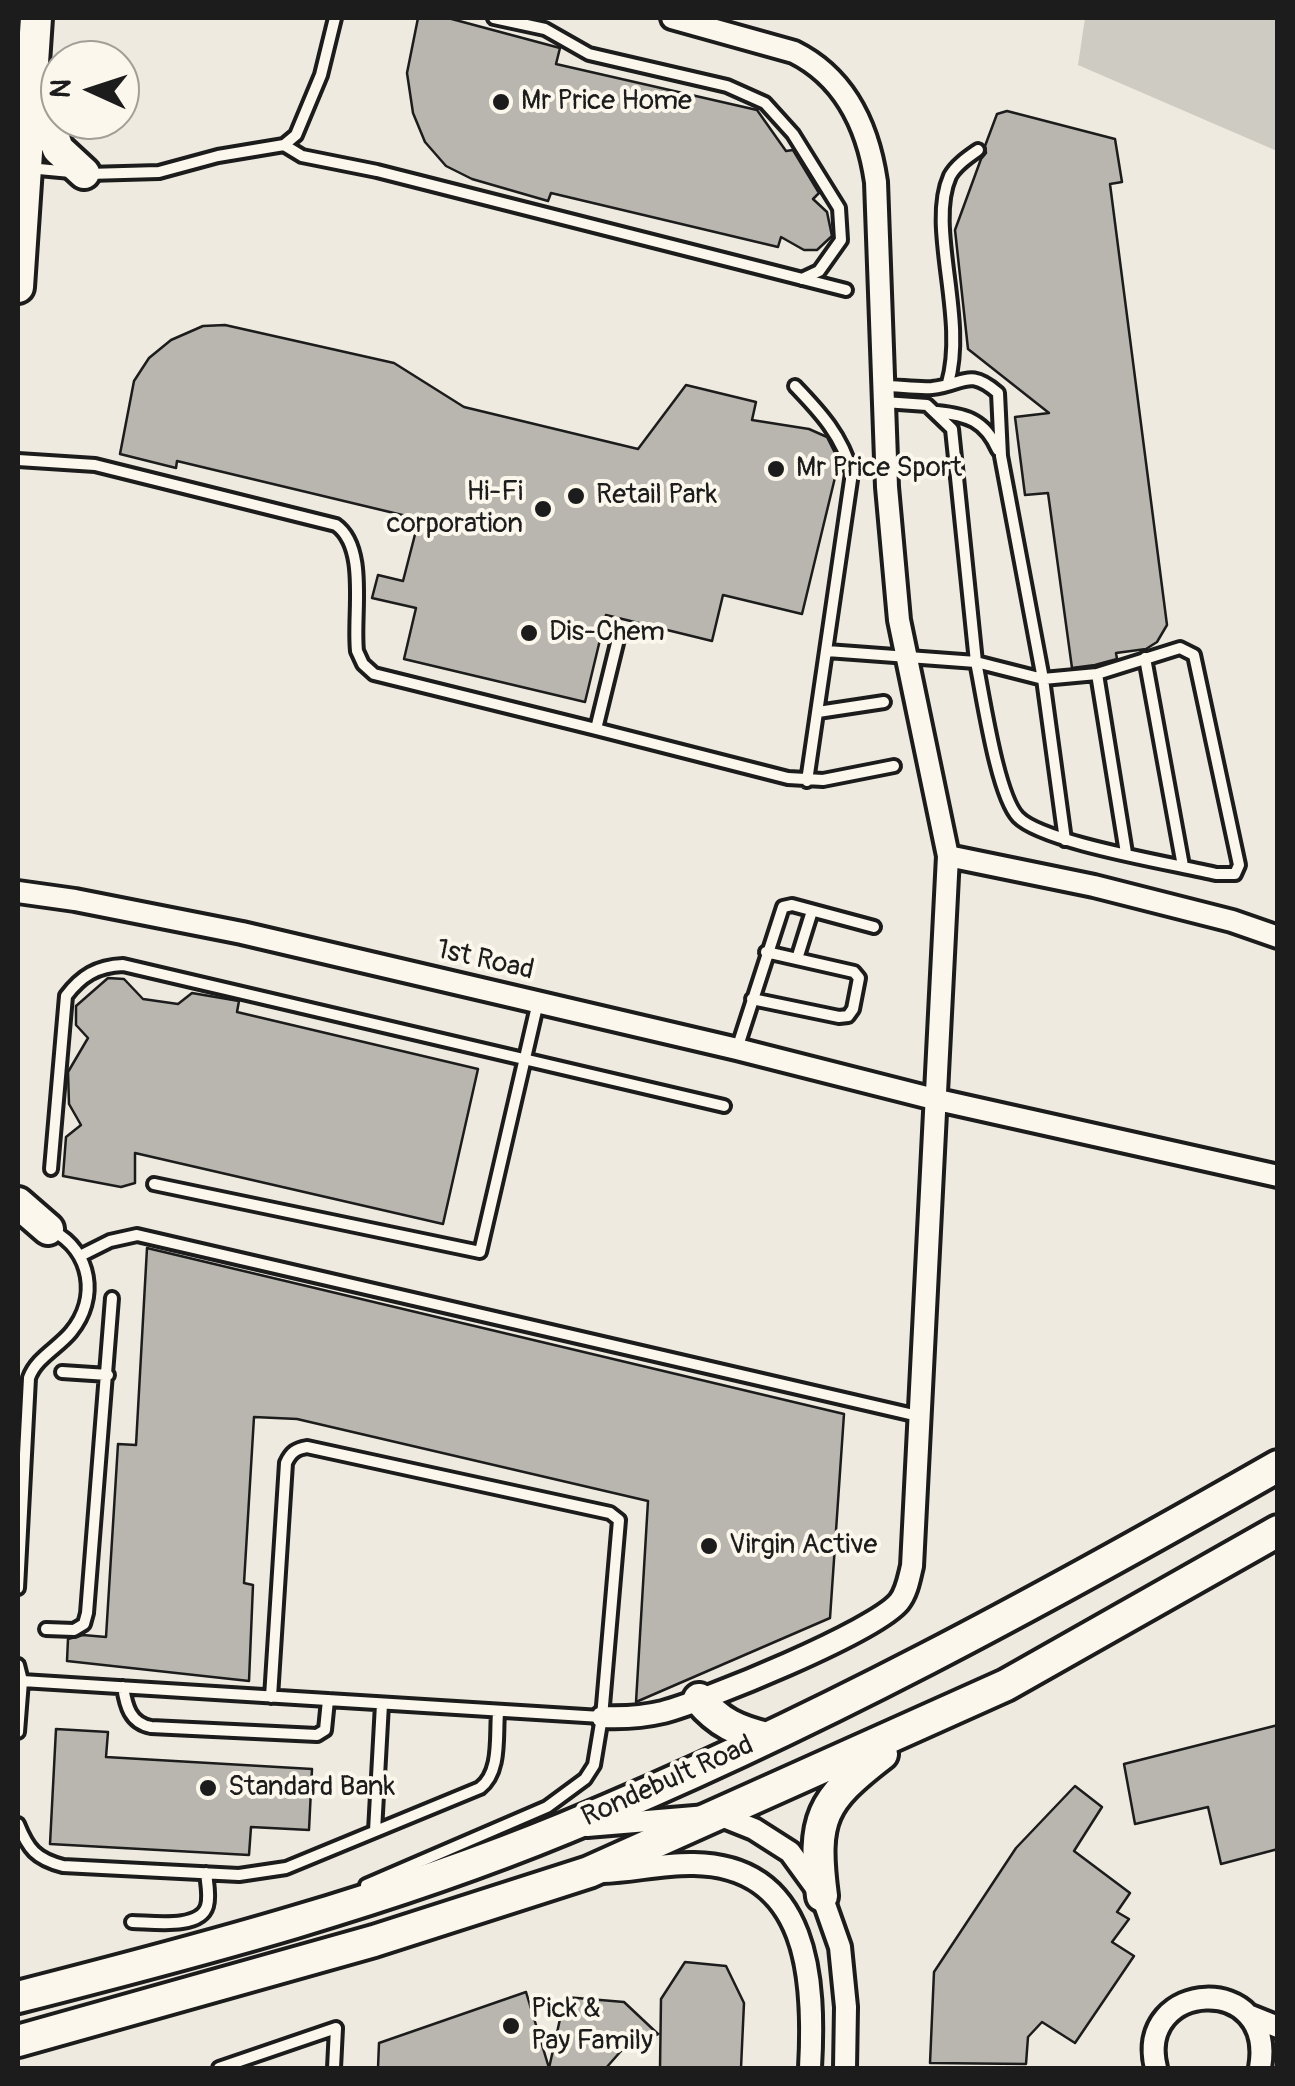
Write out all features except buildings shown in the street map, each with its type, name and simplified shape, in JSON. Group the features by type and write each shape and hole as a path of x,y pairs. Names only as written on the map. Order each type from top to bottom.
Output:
{"main road":[{"path":"18,288 22,168 36,18"},
{"path":"32,77 58,150 84,173"},
{"name":"Rondebult Road","path":"18,1998 382,1895 565,1828 767,1738 1073,1583 1278,1466"},
{"name":"Rondebult Road","path":"18,2041 374,1941 589,1872 1006,1685 1278,1530"},
{"path":"700,1699 714,1717 734,1729 767,1738"},
{"path":"822,1896 818,1859 828,1807 842,1785 920,1725"},
{"path":"18,1976 60,1986"}],"street":[{"path":"602,1718 633,1718 700,1699 838,1640 900,1601 912,1566 938,1100 948,856 899,620 883,394 876,182 870,144 852,106 824,72 794,52 672,18"},
{"path":"948,856 1094,886 1232,920 1278,936"},
{"name":"1st Road","path":"18,892 242,933 938,1100 1278,1176"},
{"path":"565,1828 720,1814 754,1829 790,1852 822,1896 840,1947 846,2007 845,2068"},
{"path":"589,1872 693,1864 729,1868 765,1888 786,1906 800,1936 810,1981 810,2068"},
{"path":"1156,2068 1155,2039 1172,2010 1186,2002 1220,1998 1278,2027"},
{"path":"1248,2015 1261,2041 1260,2068"}],"lane":[{"path":"22,168 84,173 158,172 218,156 284,145 296,135 315,90 336,18"},
{"path":"494,18 545,29 589,54 726,86 766,103 793,134 839,208 841,240 819,271 801,279"},
{"path":"284,145 302,156 367,168 846,290"},
{"path":"948,383 955,360 955,342 945,239 947,188 952,172 978,150"},
{"path":"883,394 978,378 998,392 1000,456 1043,679 1065,840"},
{"path":"795,386 834,428 852,473 807,781"},
{"path":"827,652 976,662 1043,679 1096,674 1180,648 1188,649 1194,655 1238,870 1231,875 1065,840 1049,836 1018,816 1005,791 976,662 952,429 927,405 883,394"},
{"path":"937,412 967,415 980,424 990,433 1000,456"},
{"path":"18,460 96,465 336,525 351,538 356,557 357,651 374,674 807,781 894,766"},
{"path":"596,729 620,631"},
{"path":"1145,658 1183,866"},
{"path":"1096,674 1126,853"},
{"path":"818,712 884,702"},
{"path":"738,1049 782,908 812,910 874,927"},
{"path":"797,959 812,910"},
{"path":"752,999 848,1016 859,986 860,978 854,972 766,952"},
{"path":"51,1170 66,996 80,978 106,966 123,965 724,1106"},
{"path":"154,1184 480,1252 538,1002"},
{"path":"18,1588 29,1378 33,1366 58,1346 83,1313 89,1279 80,1256 60,1235 28,1223"},
{"path":"80,1256 110,1241 138,1235 918,1416"},
{"path":"46,1628 74,1630 84,1624 87,1613 112,1298"},
{"path":"62,1372 108,1375"},
{"path":"255,1934 547,1807 570,1792 594,1765 602,1718 619,1520 307,1447 290,1454 286,1462 271,1696"},
{"path":"18,1665 22,1681 18,1732"},
{"path":"22,1681 602,1718"},
{"path":"122,1687 132,1717 140,1725 151,1726 317,1735 324,1730 328,1700"},
{"path":"375,1831 382,1704"},
{"path":"18,1824 28,1848 43,1861 63,1866 239,1875 286,1868 480,1788 489,1781 494,1769 498,1713"},
{"path":"132,1922 176,1922 200,1916 208,1902 206,1874"},
{"path":"219,2068 336,2028 334,2068"}],"shaded area":[{"path":"1085,18 1277,18 1277,151 1078,65"}],"place":[{"name":"Mr Price Home","path":"501,102"},
{"name":"Mr Price Sport","path":"776,469"},
{"name":"Retail Park","path":"576,496"},
{"name":"Hi-Fi corporation","path":"543,509"},
{"name":"Dis-Chem","path":"529,633"},
{"name":"Virgin Active","path":"709,1546"},
{"name":"Standard Bank","path":"208,1788"},
{"name":"Pick & Pay Family","path":"511,2026"}]}
